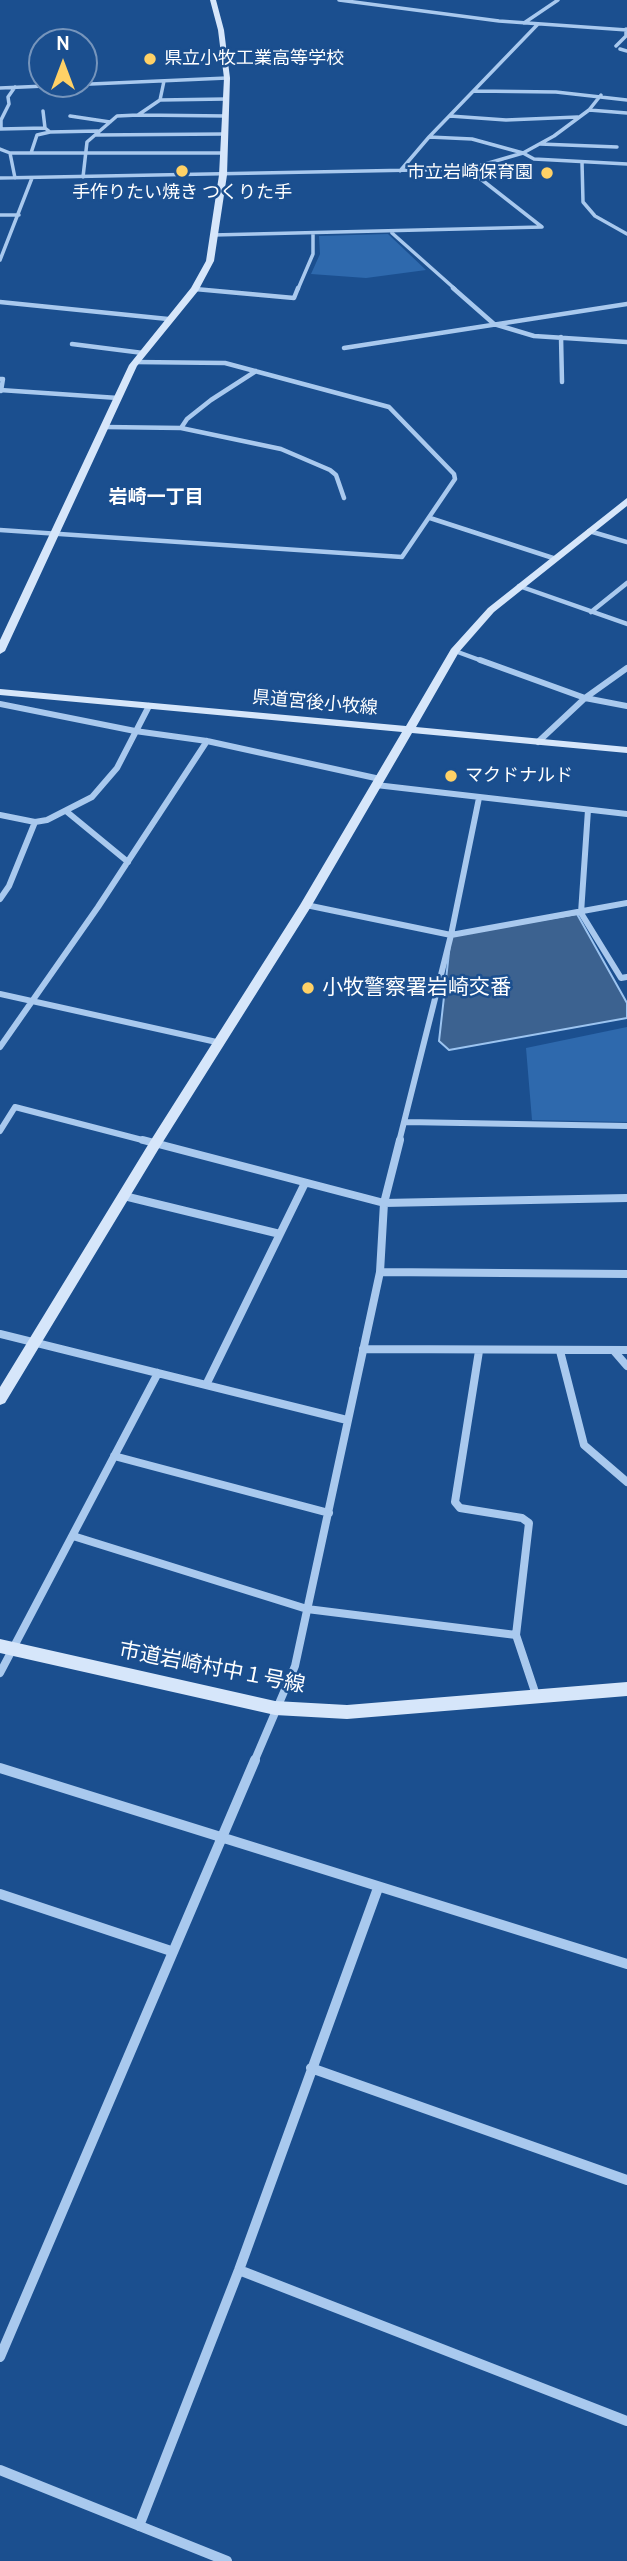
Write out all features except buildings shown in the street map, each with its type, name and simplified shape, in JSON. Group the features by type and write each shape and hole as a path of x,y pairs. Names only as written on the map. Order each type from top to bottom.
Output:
{"street":[{"path":"0,651 135,362 195,289 210,261 223,175 227,78 221,30 213,0"},
{"path":"339,0 524,23 627,29 618,48 627,51"},
{"path":"524,23 558,0"},
{"path":"396,8 401,4"},
{"path":"400,171 429,137 538,24"},
{"path":"0,88 227,78"},
{"path":"160,100 164,81"},
{"path":"15,87 8,97 9,104 1,120 1,129 45,128 50,132"},
{"path":"474,91 556,92 627,100"},
{"path":"0,178 468,169 523,153 540,144 589,110 601,95"},
{"path":"138,116 160,100 226,99"},
{"path":"589,110 627,113"},
{"path":"43,111 45,128"},
{"path":"70,116 110,122"},
{"path":"83,177 87,142 117,116 226,116"},
{"path":"450,116 506,120 579,117"},
{"path":"31,153 37,135 50,132 225,134"},
{"path":"429,137 472,139 523,153 534,159 627,164"},
{"path":"540,144 617,147"},
{"path":"0,149 10,153 225,153"},
{"path":"10,153 15,178"},
{"path":"582,162 583,202 596,216 627,234"},
{"path":"213,235 541,229 542,227 468,169"},
{"path":"0,260 32,178"},
{"path":"0,215 19,215"},
{"path":"391,233 494,324 516,332 627,342"},
{"path":"195,289 294,298 313,254 313,234"},
{"path":"0,302 168,319"},
{"path":"344,348 627,304"},
{"path":"561,337 562,382"},
{"path":"72,344 143,353"},
{"path":"0,530 398,557 402,556 455,480 454,474 394,411 381,404 257,371 212,362 135,362"},
{"path":"181,428 187,419 211,400 257,371"},
{"path":"0,379 3,379 0,391 118,398"},
{"path":"105,427 181,428 281,449 325,467 336,475 345,498"},
{"path":"0,1399 156,1143 306,905 455,651 491,610 627,501"},
{"path":"430,518 553,558"},
{"path":"589,531 627,542"},
{"path":"591,612 627,583"},
{"path":"519,586 627,624"},
{"path":"455,651 585,698 627,705"},
{"path":"538,742 585,698 627,668"},
{"name":"県道宮後小牧線","path":"0,692 627,750"},
{"path":"0,704 135,731 207,741 378,782 480,798 627,814"},
{"path":"0,815 35,822 66,811 92,797 117,768 149,706"},
{"path":"0,1047 128,862 207,741"},
{"path":"0,2357 171,1951 295,1666 380,1272 384,1203 451,934 480,798"},
{"path":"588,810 581,913 621,978 627,977"},
{"path":"66,811 128,862"},
{"path":"0,899 9,886 35,822"},
{"path":"306,905 451,934 627,903"},
{"path":"0,994 221,1043"},
{"path":"0,1131 15,1107 384,1203 627,1198"},
{"path":"406,1122 627,1126"},
{"path":"206,1385 306,1183"},
{"path":"124,1196 280,1234"},
{"path":"380,1272 627,1274"},
{"path":"0,1334 347,1420"},
{"path":"363,1349 627,1349"},
{"path":"479,1351 455,1502 460,1508 522,1518 529,1523 516,1635 537,1698"},
{"path":"560,1351 584,1445 627,1482"},
{"path":"614,1351 627,1366"},
{"path":"0,1673 6,1647 73,1536 158,1373"},
{"path":"114,1456 329,1513"},
{"path":"73,1536 307,1609 516,1635"},
{"name":"市道岩崎村中１号線","path":"6,1647 275,1708 347,1713 627,1689"},
{"path":"0,1768 627,1964"},
{"path":"139,2526 239,2270 378,1888"},
{"path":"0,1894 171,1951"},
{"path":"311,2068 627,2180"},
{"path":"239,2270 627,2421"},
{"path":"0,2470 227,2561"}],"shaded area":[{"path":"388,234 426,270 366,278 311,274 320,254 319,236"},
{"path":"577,914 627,1003 627,1018 449,1050 439,1041 451,935"},
{"path":"627,1027 627,1122 532,1120 526,1048"}],"place":[{"name":"県立小牧工業高等学校","path":"150,59"},
{"name":"手作りたい焼き つくりた手","path":"182,171"},
{"name":"市立岩崎保育園","path":"547,173"},
{"name":"マクドナルド","path":"451,776"},
{"name":"小牧警察署岩崎交番","path":"308,988"}],"district":[{"name":"岩崎一丁目","path":"156,497"}]}
